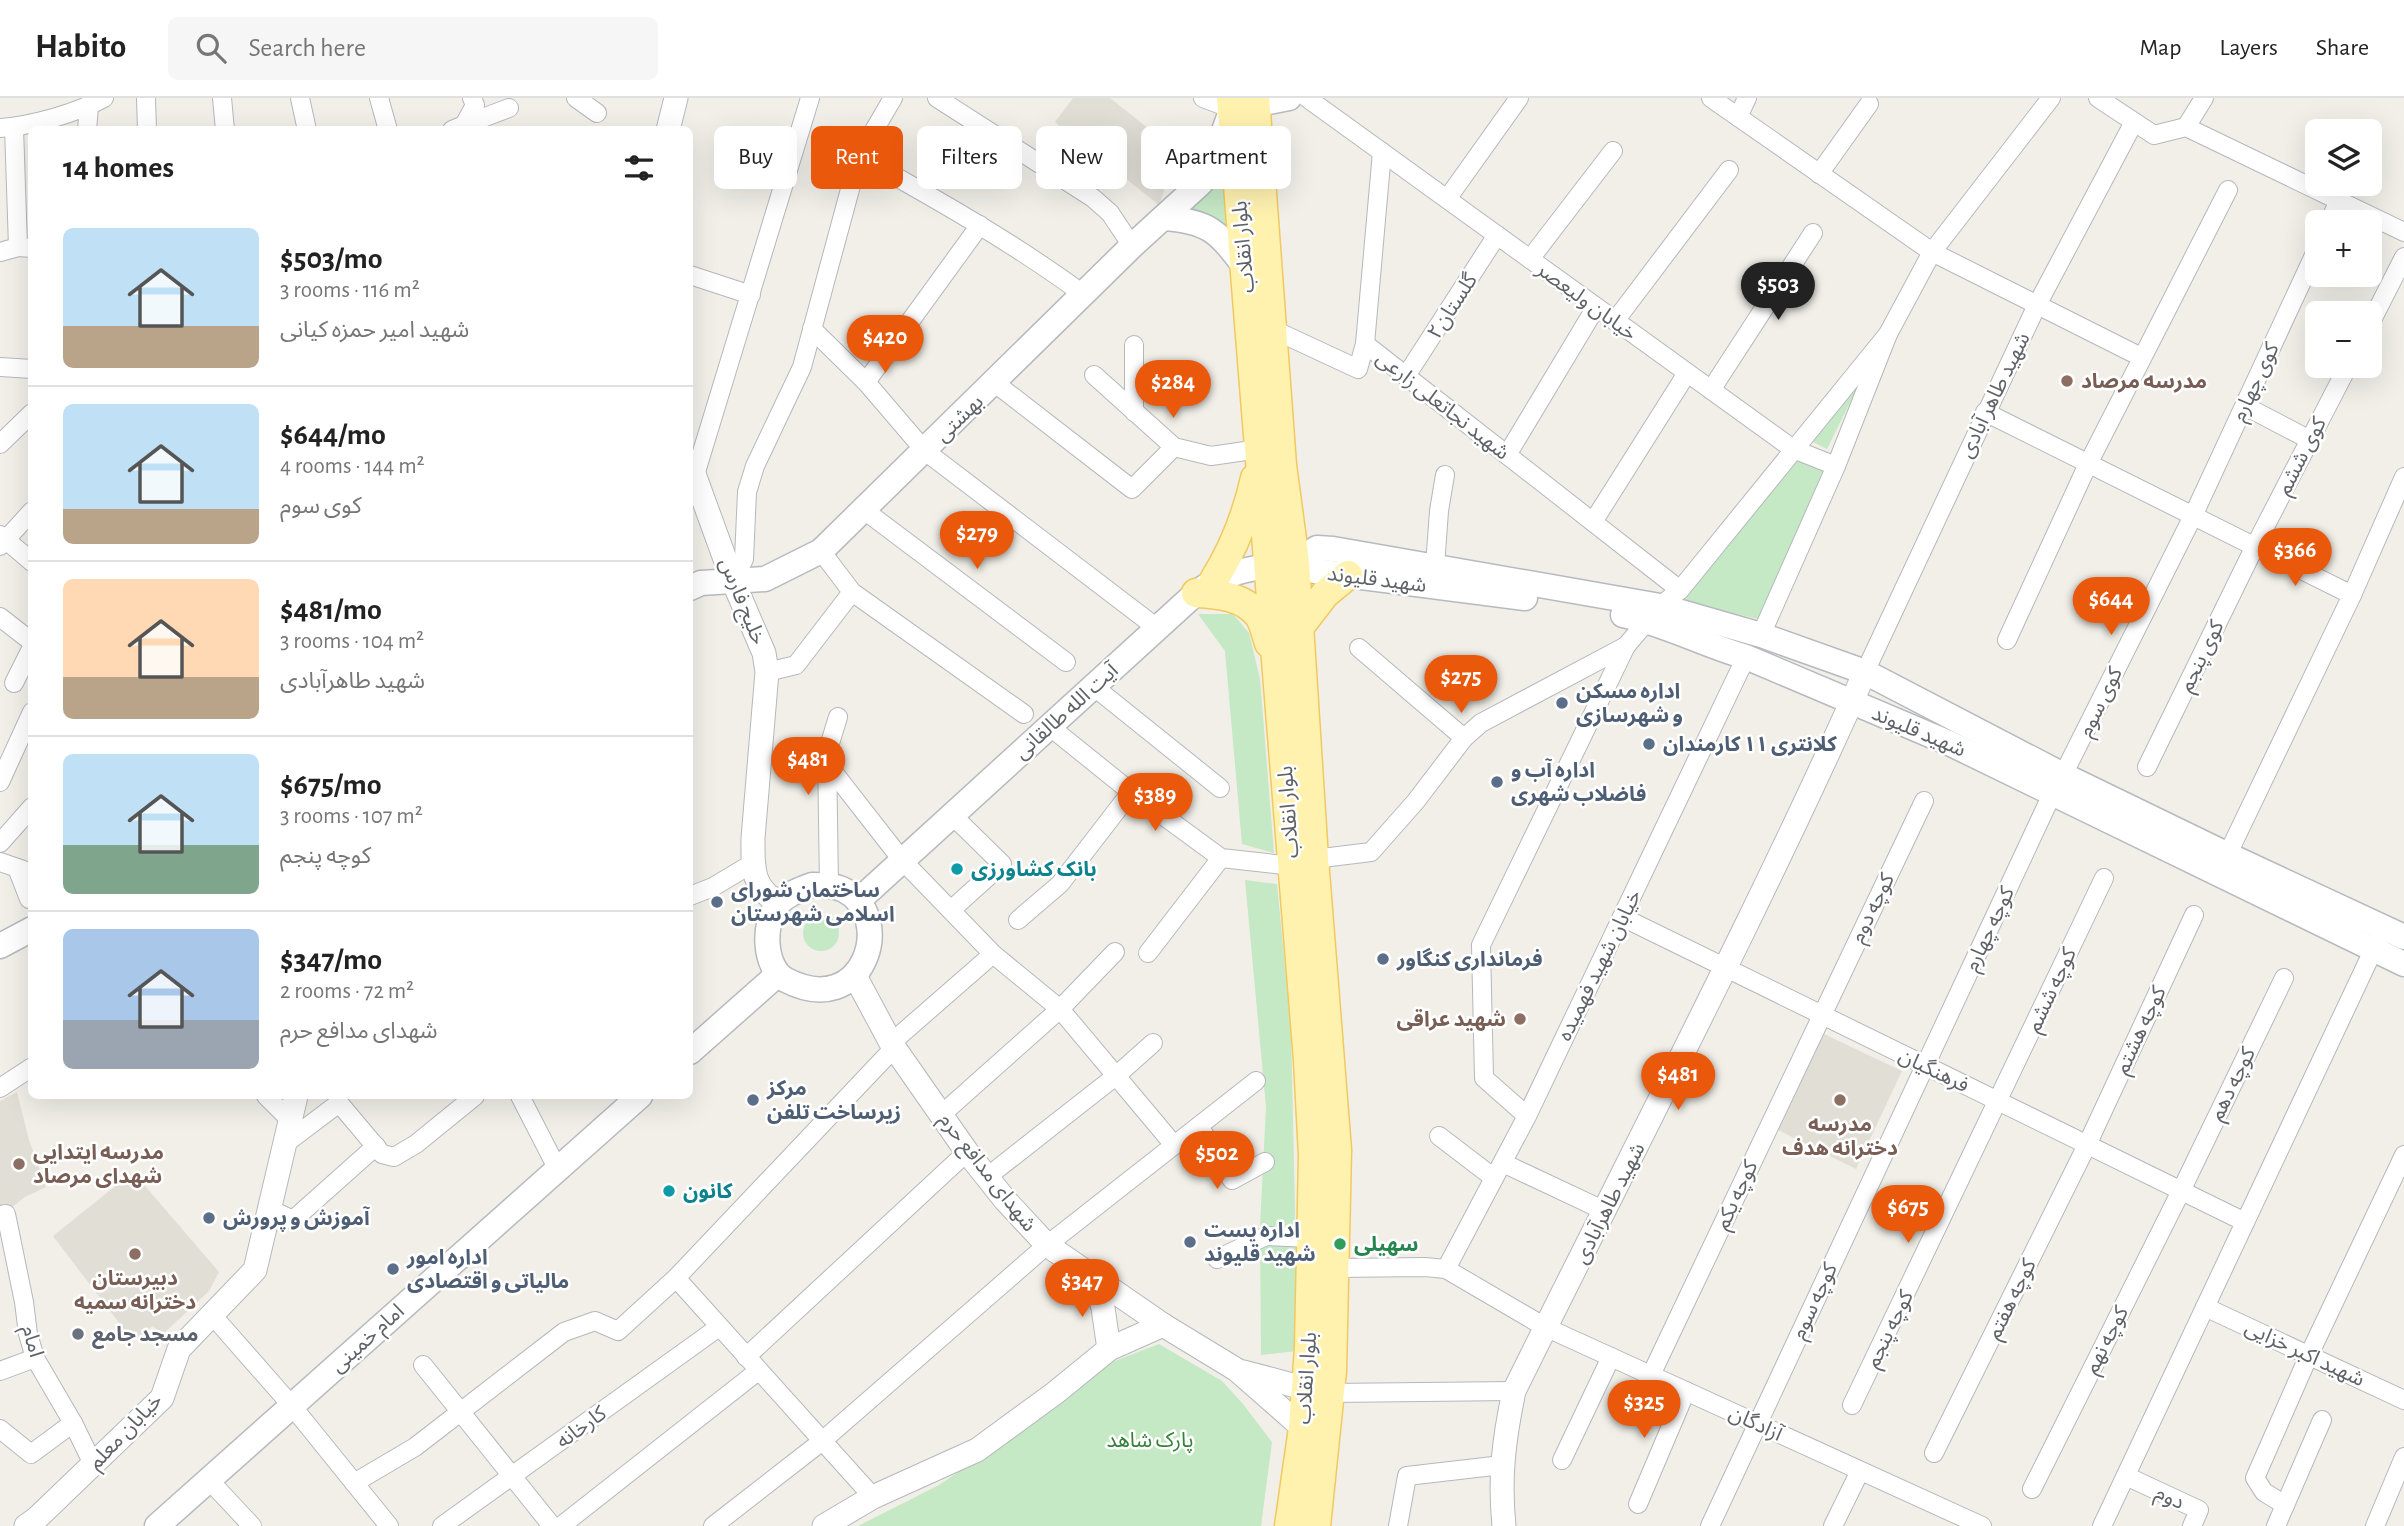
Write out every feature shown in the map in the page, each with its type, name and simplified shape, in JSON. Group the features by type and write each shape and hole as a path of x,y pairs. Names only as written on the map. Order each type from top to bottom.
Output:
{"main road":[{"path":"1240,102 1289,98"},
{"name":"بهشتی","path":"693,587 701,583 765,579 821,551 1132,246 1201,183 1240,102"},
{"name":"بلوار انقلاب","path":"1240,102 1244,265 1260,453 1298,629 1308,1060 1313,1156 1312,1238 1319,1391"},
{"name":"بلوار انقلاب","path":"1240,102 1272,329 1283,465 1283,564 1277,663 1337,1150 1336,1268 1315,1430 1316,1526"},
{"path":"1163,218 1198,222 1214,231 1244,265"},
{"path":"1260,453 1249,503 1230,554 1205,586 1240,602 1259,616 1277,663"},
{"name":"شهید قلیوند","path":"1283,564 1317,548 1435,566 1761,635 1865,672 2058,784 2223,864 2387,938 2404,964"},
{"name":"شهید قلیوند","path":"1283,564 1315,571 1654,613 1716,649 1746,657 1949,743 2058,784"},
{"name":"آیت الله طالقانی","path":"858,901 1205,586 1249,568 1283,564"},
{"path":"1298,629 1325,594 1348,575"},
{"path":"1746,657 1761,635"},
{"path":"812,885 829,885 845,890 858,901 866,915 869,948 855,976 844,984 826,990 798,986 777,975 767,953 768,929 778,903 812,885"},
{"path":"0,946 28,931"},
{"path":"693,1049 777,975"},
{"name":"امام خمینی","path":"157,1526 637,1099"},
{"name":"بلوار انقلاب","path":"1289,1526 1315,1430"}],"street":[{"path":"146,98 147,126"},
{"path":"222,98 225,126"},
{"path":"300,98 306,126"},
{"path":"379,98 387,126"},
{"path":"461,126 475,105 472,98"},
{"path":"576,98 597,113"},
{"path":"669,126 676,98"},
{"path":"693,466 751,295 810,98"},
{"path":"937,98 1093,198 1110,213 1132,246"},
{"path":"1203,98 1240,102"},
{"path":"1307,98 1382,152"},
{"path":"1447,199 1519,98"},
{"path":"1711,98 1932,253 2141,357"},
{"path":"1738,117 1747,98"},
{"path":"1761,635 1836,466 1888,334 1932,253 2051,98"},
{"path":"2098,98 2154,135 2186,127 2404,232"},
{"path":"2186,127 2204,98"},
{"path":"873,126 886,99"},
{"path":"0,252 25,247 7,127 96,102"},
{"path":"88,126 96,102"},
{"path":"1819,174 1870,104"},
{"path":"465,126 509,108"},
{"name":"شهید طاهر آبادی","path":"1865,672 2037,305 2134,122"},
{"path":"1530,259 1612,151"},
{"name":"خیابان ولیعصر","path":"1382,152 1793,449 1836,466"},
{"name":"شهید نجاتعلی زارعی","path":"1382,152 1365,344 1680,590"},
{"path":"1615,321 1729,170"},
{"path":"903,181 1037,260 1083,294"},
{"path":"733,581 744,559 747,492 755,466 802,367 850,189"},
{"path":"2007,640 2088,464 2228,190"},
{"path":"2335,210 2339,201"},
{"path":"866,382 980,225"},
{"path":"1711,390 1813,233"},
{"name":"گلستان۲","path":"1406,376 1497,235"},
{"path":"2382,301 2404,257"},
{"name":"کوی چهارم","path":"2193,516 2305,275"},
{"path":"693,276 751,295"},
{"path":"1507,455 1596,307"},
{"path":"812,329 866,382 925,451 1157,628"},
{"path":"1272,329 1358,369 1365,344"},
{"path":"1527,1116 1484,1078 1482,945 1626,646 1654,613 1680,590 1888,334"},
{"path":"1134,345 1134,412"},
{"path":"0,367 28,369"},
{"path":"1593,522 1687,373"},
{"path":"1094,375 1174,447 1211,456 1260,453"},
{"name":"کوی ششم","path":"2255,546 2342,378"},
{"path":"995,383 1132,489 1174,447"},
{"path":"2245,406 2310,440"},
{"path":"1985,412 2352,595"},
{"path":"0,444 28,417"},
{"name":"خلیج فارس","path":"693,472 733,581 764,653 767,672 753,863 756,882 768,897 778,903"},
{"path":"1435,566 1445,475"},
{"path":"2223,864 2352,595 2404,477"},
{"path":"864,510 1066,663"},
{"path":"28,515 2,541 28,559"},
{"name":"کوی سوم","path":"2058,784 2193,516"},
{"name":"کوی پنجم","path":"2147,767 2255,546"},
{"path":"821,551 852,592 1024,714"},
{"path":"767,672 796,665 852,592"},
{"path":"0,617 28,642"},
{"path":"1049,726 1131,792 1222,858 1303,862 1371,852 1416,801 1464,738 1480,723 1626,646"},
{"path":"1359,648 1464,738"},
{"path":"14,683 28,653"},
{"name":"خیابان شهید فهمیده","path":"1446,1269 1527,1116 1746,657"},
{"name":"شهید طاهرآبادی","path":"1504,1526 1501,1494 1503,1442 1514,1391 1725,968 1865,672"},
{"path":"1093,686 1220,788"},
{"path":"0,782 4,761 28,717"},
{"path":"829,885 827,753 838,717"},
{"path":"827,764 902,860 993,954 1059,1009 1174,1145"},
{"name":"کوچه چهارم","path":"1924,1065 2058,784"},
{"path":"1018,920 1060,884 1131,792"},
{"name":"کوچه دوم","path":"1822,1015 1924,802"},
{"path":"0,844 28,812"},
{"path":"951,910 1002,864 952,815"},
{"path":"1148,953 1222,858"},
{"path":"0,862 24,870 28,893"},
{"path":"693,895 713,887 753,863"},
{"name":"کوچه ششم","path":"1998,1101 2104,878"},
{"name":"کوچه هشتم","path":"2087,1145 2193,915"},
{"name":"فرهنگیان","path":"1622,917 2245,1222"},
{"path":"2102,1526 2245,1222 2387,938"},
{"path":"942,1114 1059,1009 1115,952"},
{"path":"354,1483 415,1447 564,1332 595,1321 618,1331 676,1278 892,1045 993,954"},
{"name":"شهدای مدافع حرم","path":"855,976 892,1045 967,1152 1006,1201 1047,1245 1163,1325 1237,1370"},
{"name":"کوچه دهم","path":"2181,1191 2284,978"},
{"name":"کوچه یکم","path":"1651,1375 1822,1015"},
{"path":"987,1177 1117,1075 1153,1042"},
{"name":"کوچه سوم","path":"1710,1526 1924,1065"},
{"path":"0,1087 28,1070"},
{"path":"713,1526 821,1442 1047,1245 1256,1081"},
{"path":"268,1099 288,1132 339,1103 382,1154 394,1157 416,1144 471,1099"},
{"name":"خیابان معلم","path":"26,1526 162,1398 179,1349 255,1270 295,1099"},
{"path":"522,1099 557,1168"},
{"name":"کوچه پنجم","path":"1852,1405 1998,1101"},
{"path":"1199,1126 1232,1180 1265,1162"},
{"path":"1439,1136 1498,1171 1605,1211"},
{"name":"کوچه هفتم","path":"1934,1453 2087,1145"},
{"path":"270,1209 293,1220 376,1146"},
{"path":"746,1357 967,1152"},
{"path":"2285,1505 2264,1492 2255,1478 2309,1355 2404,1155"},
{"name":"کوچه نهم","path":"2032,1489 2181,1191"},
{"name":"امام","path":"0,1215 6,1214 28,1334 35,1358 73,1423 93,1464"},
{"path":"1217,1259 1266,1236 1312,1238"},
{"name":"آزادگان","path":"1336,1268 1446,1269 1545,1327 1860,1471 1954,1520 1982,1526"},
{"path":"676,1278 873,1497"},
{"path":"1095,1280 1103,1308 1109,1349"},
{"name":"شهید اکبر خزایی","path":"2205,1307 2404,1400"},
{"path":"213,1316 292,1406 388,1526"},
{"path":"824,1526 873,1497 977,1450 1055,1393 1109,1349 1163,1325"},
{"name":"کارخانه","path":"442,1526 719,1327"},
{"path":"1562,1460 1611,1357"},
{"path":"0,1371 35,1358"},
{"path":"423,1365 552,1526"},
{"path":"1237,1370 1319,1391 1514,1391"},
{"path":"1237,1370 1315,1430"},
{"path":"561,1526 758,1371"},
{"path":"1637,1504 1686,1391"},
{"path":"2276,1526 2322,1420"},
{"path":"1,1429 31,1454 73,1423"},
{"path":"2375,1526 2404,1457"},
{"path":"1398,1526 1407,1476 1502,1465"},
{"path":"1833,1526 1860,1471"},
{"name":"دوم","path":"2126,1476 2199,1510 2192,1526"},
{"path":"209,1480 252,1526"}],"shaded area":[{"path":"1073,98 1110,98 1145,126 1141,126 1141,189 1165,189 1159,205 1127,179 1127,126 1060,126 1055,122"},
{"name":"مدرسه دخترانه هدف","path":"1824,1034 1902,1071 1856,1169 1776,1129"},
{"name":"مدرسه ایتدایی شهدای مرصاد","path":"17,1092 29,1140 46,1187 25,1197 11,1208 0,1205 0,1101"},
{"name":"دبیرستان دخترانه سمیه","path":"133,1172 219,1272 209,1291 162,1335 153,1326 133,1341 53,1236"}],"green space":[{"path":"1204,189 1230,189 1235,242 1185,211"},
{"path":"1867,368 1827,449 1811,441"},
{"path":"1795,457 1830,470 1762,620 1685,601 1703,571"},
{"path":"1198,614 1233,614 1249,633 1260,679 1274,853 1242,844 1225,651"},
{"path":"1245,880 1277,884 1291,1028 1298,1351 1261,1355 1260,1227 1266,1107"},
{"path":"821,915 833,921 839,933 833,945 821,951 809,945 803,933 809,921"},
{"name":"پارک شاهد","path":"1159,1344 1222,1381 1272,1442 1261,1526 858,1526 939,1485 1031,1422 1107,1364"}],"place":[{"name":"مدرسه مرصاد","path":"2067,381"},
{"name":"اداره مسکن و شهرسازی","path":"1562,703"},
{"name":"کلانتری ۱۱ کارمندان","path":"1649,744"},
{"name":"اداره آب و فاضلاب شهری","path":"1497,782"},
{"name":"بانک کشاورزی","path":"957,869"},
{"name":"ساختمان شورای اسلامی شهرستان","path":"717,902"},
{"name":"فرمانداری کنگاور","path":"1383,959"},
{"name":"شهید عراقی","path":"1520,1019"},
{"name":"مرکز زیرساخت تلفن","path":"753,1100"},
{"name":"مدرسه دخترانه هدف","path":"1840,1100"},
{"name":"مدرسه ایتدایی شهدای مرصاد","path":"19,1164"},
{"name":"کانون","path":"669,1191"},
{"name":"آموزش و پرورش","path":"209,1218"},
{"name":"اداره پست شهید قلیوند","path":"1190,1242"},
{"name":"سهیلی","path":"1340,1244"},
{"name":"دبیرستان دخترانه سمیه","path":"135,1254"},
{"name":"اداره امور مالیاتی و اقتصادی","path":"393,1269"},
{"name":"مسجد جامع","path":"78,1334"}]}
